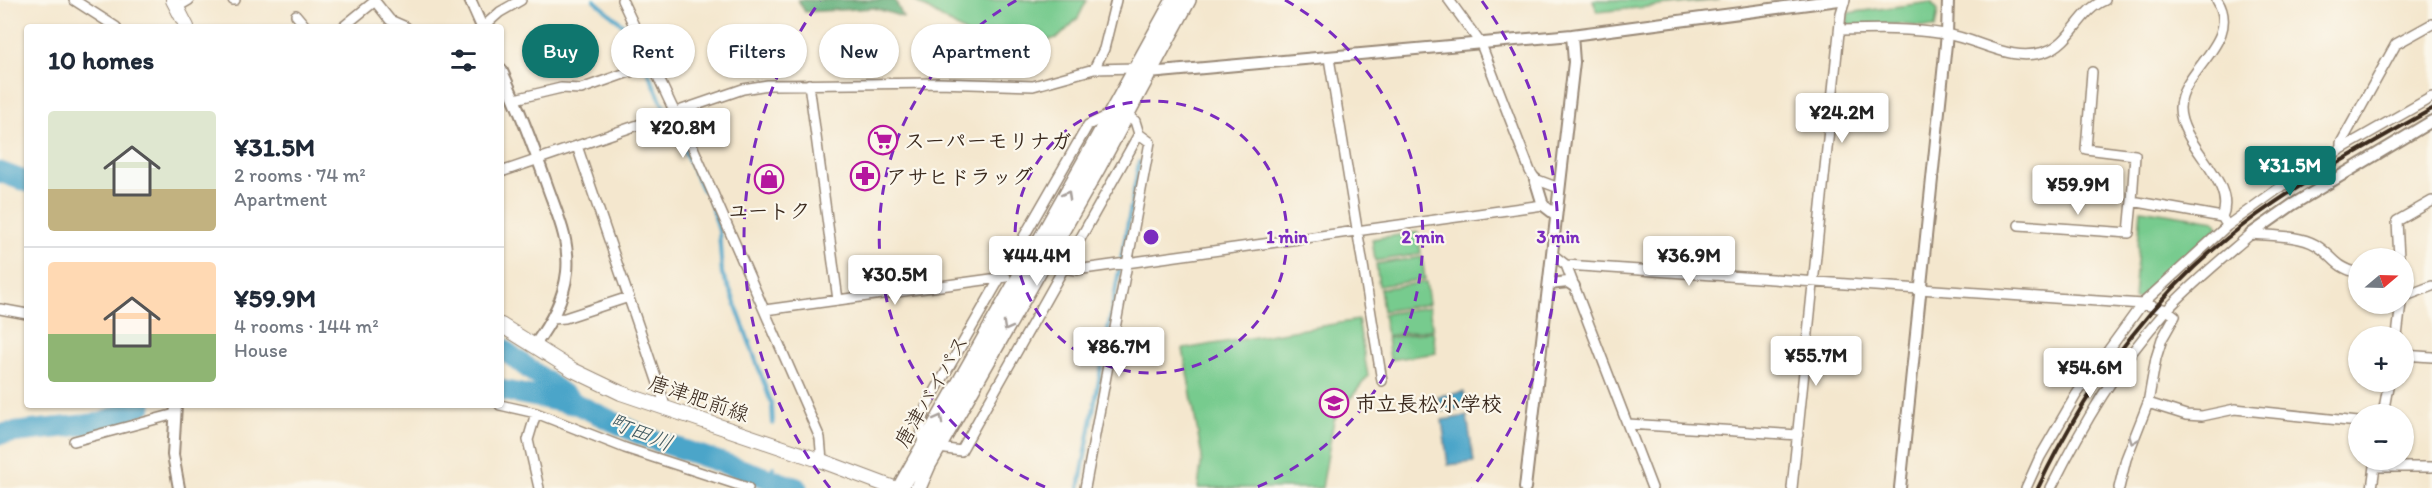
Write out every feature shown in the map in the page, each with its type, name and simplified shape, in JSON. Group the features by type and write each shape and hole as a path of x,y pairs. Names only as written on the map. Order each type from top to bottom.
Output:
{"highway":[{"name":"唐津バイパス","path":"900,488 984,369 1143,70 1174,0"},
{"name":"唐津バイパス","path":"1143,70 1188,0"},
{"name":"唐津バイパス","path":"918,488 931,447 1021,275 1119,115"}],"main road":[{"path":"180,2 186,24"},
{"name":"唐津肥前線","path":"504,327 573,370 621,393 822,461 894,488"}],"street":[{"path":"74,0 111,24"},
{"path":"470,0 481,24"},
{"path":"486,24 500,12 521,0"},
{"path":"622,0 633,24"},
{"path":"1094,69 1104,49 1116,0"},
{"path":"1449,0 1482,44 1543,205 1556,215"},
{"path":"504,171 743,89 768,85 928,83 1033,86 1094,69 1143,70 1329,58 1482,44 1572,35 1777,3 1839,0"},
{"path":"1792,488 1845,0"},
{"path":"1900,488 1947,34 1948,0"},
{"path":"1840,30 1895,29 1947,34 1968,38 2010,54 2039,53 2050,50 2061,43 2090,9 2105,0"},
{"path":"2217,0 2223,16 2222,30 2215,46 2186,88 2180,101 2180,112 2182,124 2189,139 2219,181 2226,209 2222,217"},
{"path":"347,24 374,1 390,20 399,24"},
{"path":"296,15 304,24"},
{"path":"2341,149 2341,143 2396,44 2432,24"},
{"path":"1526,488 1574,62 1572,35"},
{"path":"1329,58 1382,381"},
{"path":"2019,225 2129,233 2135,155 2086,150 2092,72"},
{"path":"504,75 538,159 564,233 567,255 563,292 552,319 534,346"},
{"path":"515,99 561,88 580,89 612,78"},
{"path":"657,78 670,114 681,120 765,310 820,438 822,461"},
{"path":"809,84 838,300"},
{"path":"2026,488 2040,457 2076,395 2142,304 2227,226 2278,189 2341,149 2432,97"},
{"path":"1085,488 1122,264 1150,142 1139,134 1135,121 1119,115 1088,125 926,407 921,428 931,447 961,451 1139,134"},
{"path":"2051,488 2099,398 2141,340 2167,310 2203,275 2251,234 2292,205 2432,121"},
{"path":"578,146 665,409"},
{"path":"1535,179 1559,188"},
{"path":"2132,201 2222,217"},
{"path":"2398,248 2397,221 2432,201"},
{"path":"1045,258 1062,268 1076,270 1543,205"},
{"path":"2222,217 2227,226"},
{"path":"2251,234 2288,237 2315,244 2342,268 2348,270"},
{"path":"1552,254 1566,265 1652,488"},
{"path":"1566,265 2142,304 2167,310 2175,316 2162,339 2156,358 2148,403 2126,459 2119,488"},
{"path":"765,310 1021,275"},
{"path":"1549,284 1568,282 1574,286"},
{"path":"2414,293 2432,286"},
{"path":"552,319 565,318 629,297"},
{"path":"0,309 24,313"},
{"path":"2414,356 2432,357"},
{"path":"984,369 1002,378"},
{"path":"2148,403 2186,415 2202,416 2235,409 2348,421"},
{"path":"504,406 536,413 724,484 748,488"},
{"path":"74,441 176,410 172,455 179,488"},
{"path":"536,413 528,440 539,488"},
{"path":"1628,424 1798,435"},
{"path":"2414,466 2432,467"},
{"path":"2372,488 2375,470"}],"green space":[{"path":"798,0 895,0 903,17 874,8 805,12"},
{"path":"913,0 1087,0 1078,18 1059,37 1051,40 1051,24 952,24"},
{"path":"1593,0 1719,0 1597,12"},
{"path":"1931,2 1938,10 1935,28 1898,24 1847,25 1848,13"},
{"path":"2141,209 2215,221 2218,228 2141,299 2134,298"},
{"path":"1418,232 1421,254 1375,261 1372,239"},
{"path":"1422,257 1425,279 1379,286 1376,264"},
{"path":"1426,282 1429,304 1383,311 1380,289"},
{"path":"1429,307 1433,329 1387,336 1383,314"},
{"path":"1358,320 1368,376 1334,420 1322,488 1198,488 1202,457 1183,349"},
{"path":"1433,331 1436,353 1390,360 1387,338"}],"water":[{"path":"1464,392 1466,408 1441,411 1438,396"},
{"path":"1467,416 1474,462 1448,465 1442,420"}],"waterway":[{"path":"594,0 628,29 702,189 708,194 719,231 722,274 731,292 772,405 773,424"},
{"path":"1079,488 1139,162"},
{"name":"町田川","path":"0,172 24,181"},
{"name":"町田川","path":"504,350 576,404 648,438 797,488"},
{"path":"504,391 572,404"},
{"path":"0,434 101,423 135,408"},
{"path":"773,467 773,480"}],"railway":[{"path":"2038,488 2080,410 2104,373 2130,338 2189,272 2222,242 2278,200 2343,159 2432,109"}],"place":[{"name":"スーパーモリナガ","path":"883,140"},
{"name":"アサヒドラッグ","path":"865,176"},
{"name":"ユートク","path":"769,179"},
{"name":"市立長松小学校","path":"1334,403"}]}
